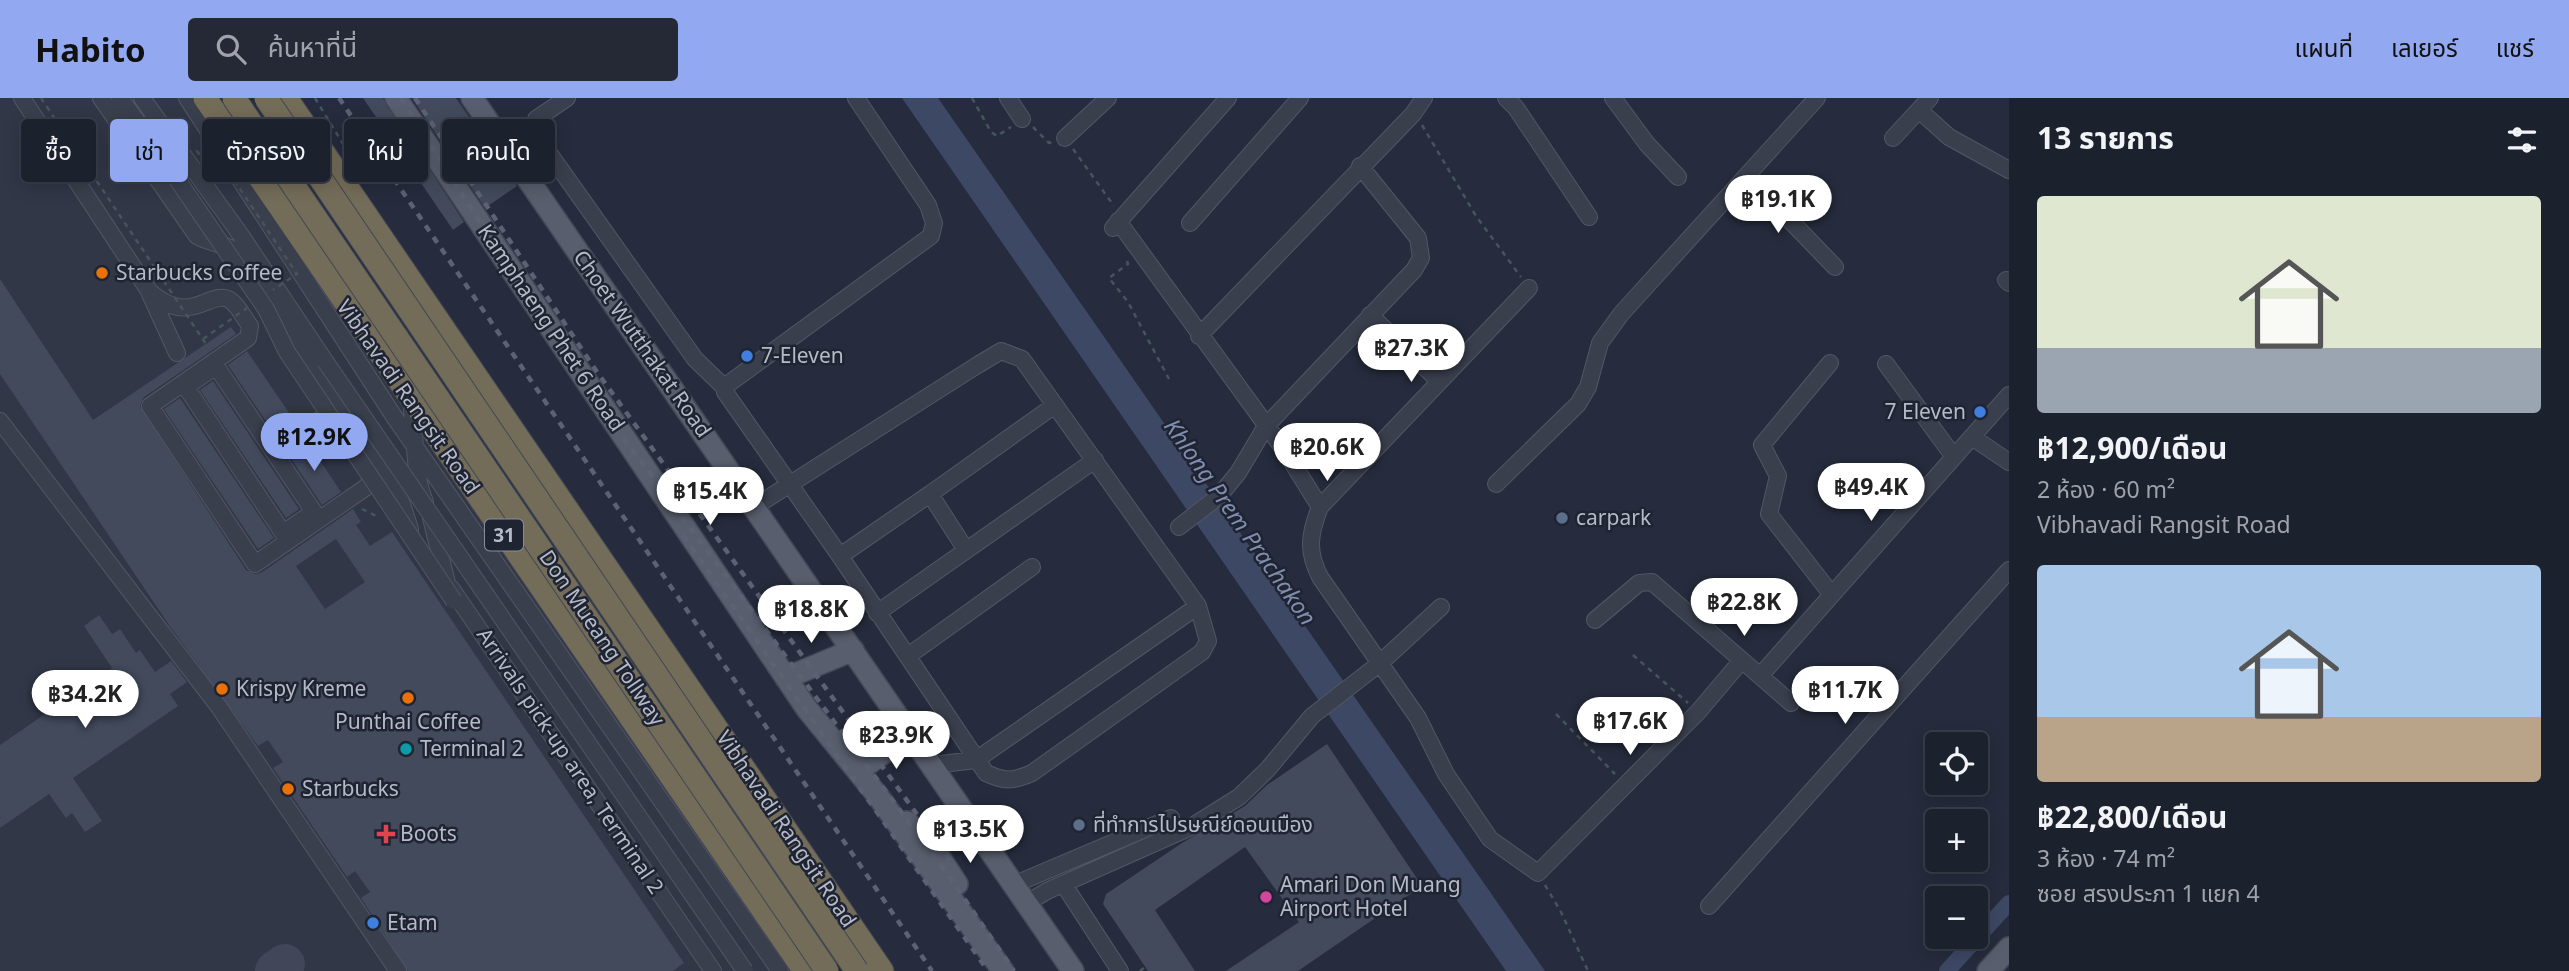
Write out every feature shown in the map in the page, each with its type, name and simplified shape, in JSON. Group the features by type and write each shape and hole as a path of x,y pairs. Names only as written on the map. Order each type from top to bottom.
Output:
{"highway":[{"name":"Vibhavadi Rangsit Road","path":"205,98 403,410 805,971"},
{"name":"Don Mueang Tollway","path":"234,98 827,971"},
{"name":"Don Mueang Tollway","path":"266,98 858,971"},
{"name":"Vibhavadi Rangsit Road","path":"291,100 882,971"}],"main road":[{"name":"Kamphaeng Phet 6 Road","path":"396,98 786,678 878,796 1003,971"},
{"name":"Choet Wutthakat Road","path":"472,98 1073,971"},
{"path":"786,678 853,650"},
{"path":"858,771 909,735"},
{"name":"Kamphaeng Phet 6 Road","path":"878,796 931,844 1019,971"},
{"path":"1988,971 2009,948"}],"street":[{"path":"22,98 149,292 177,353"},
{"path":"101,98 197,236 208,243 228,247 285,299"},
{"path":"120,98 266,309 287,352 454,601 691,946 713,971"},
{"path":"142,98 285,299 743,971"},
{"path":"187,98 403,410 418,450 780,971"},
{"path":"567,98 536,119 534,132 695,359 724,387 724,393 791,485 841,556 986,773 1002,780 1015,781 1032,773 1202,652 1208,641 1208,631 1198,606 1095,460 1022,359 1001,351 791,485 754,508"},
{"path":"724,387 931,236 934,223 928,205 856,98"},
{"path":"1008,98 1022,119"},
{"path":"1065,138 1108,98"},
{"path":"1228,98 1115,224 1266,426 1320,507"},
{"path":"1191,223 1300,98"},
{"path":"1199,336 1413,114 1424,98"},
{"path":"1506,98 1516,108 1589,217"},
{"path":"1613,98 1647,144 1678,177"},
{"path":"1496,484 1578,404 1588,387 1600,343 1608,329 1817,98"},
{"path":"1893,138 1924,104 1949,137 2009,170"},
{"path":"1184,523 1219,496 1238,473 1266,426 1414,270 1422,250 1418,238 1360,166"},
{"path":"1747,176 1835,267"},
{"name":"Arrivals pick-up area, Terminal 2","path":"259,277 400,498 406,522 691,946"},
{"path":"1529,288 1320,507 1308,543 1311,558 1379,664 1418,718 1446,774 1490,839 1538,873 1698,712 1742,660"},
{"path":"149,292 173,308 193,307 222,297 231,300 250,326 251,333 248,338 150,406 255,564 365,488 374,477 370,454 392,446 403,410"},
{"path":"1370,315 1439,381"},
{"path":"1830,363 1762,445 1778,476 1769,514 1832,595"},
{"path":"1886,364 1954,457"},
{"path":"152,409 216,366 314,512 249,556"},
{"path":"186,387 283,533"},
{"path":"1760,676 2009,395"},
{"path":"271,448 316,411 318,400"},
{"path":"841,556 1055,405"},
{"path":"298,428 321,419 332,421"},
{"path":"0,421 219,707 398,971"},
{"path":"1972,437 2009,462"},
{"path":"418,450 418,485 431,518 447,583"},
{"path":"877,613 1095,460"},
{"path":"930,494 966,550"},
{"path":"431,518 743,971"},
{"path":"908,656 1032,567"},
{"path":"1709,906 2009,570"},
{"path":"1595,620 1639,583 1648,580 1791,703"},
{"path":"932,765 976,760 1198,606"},
{"path":"1027,903 1191,827 1239,797 1268,769 1312,716 1379,664 1441,607"},
{"path":"1013,885 1171,818"},
{"path":"1064,885 1120,971"},
{"path":"691,946 704,971"}],"path":[{"path":"41,98 206,344"},
{"path":"315,98 344,145"},
{"path":"972,98 991,132 998,136 1022,119 1049,143 1065,138 1116,208 1111,223 1115,224 1128,264 1109,278 1128,302 1169,379"},
{"path":"1413,114 1428,133 1476,216 1529,288"},
{"path":"235,182 297,274 265,296"},
{"path":"202,339 255,303"},
{"path":"1633,655 1698,712"},
{"path":"1556,714 1627,786"},
{"path":"1538,873 1561,912 1588,971"},
{"path":"1140,971 1145,967"}],"shaded area":[{"path":"0,98 202,98 216,119 202,119 202,182 259,182 795,971 0,971"}],"water":[{"path":"902,98 938,98 1545,971 1506,971"}],"building":[{"path":"363,98 383,98 397,119 377,119"},
{"path":"412,98 456,98 471,119 442,119 442,143"},
{"path":"428,167 464,222 453,230 420,182 428,182"},
{"path":"468,182 514,182 517,186 485,208"},
{"name":"Terminal 2","path":"0,279 93,420 231,327 236,334 144,397 140,406 246,570 255,574 261,573 353,509 361,522 356,525 370,546 392,532 684,963 673,971 408,971 361,898 370,892 355,871 347,877 273,768 283,762 268,740 258,746 169,625 0,374","holes":["336,539 365,582 325,609 296,566"]},
{"path":"247,351 296,423 276,436 228,365"},
{"path":"213,381 299,509 286,518 200,390"},
{"path":"180,398 274,538 258,549 164,409"},
{"path":"307,441 341,492 322,505 288,454"},
{"path":"99,615 112,634 120,629 136,653 140,650 155,672 171,661 187,682 170,694 178,706 73,778 102,821 85,832 72,813 66,818 49,794 0,828 0,745 112,668 84,626"},
{"path":"1327,744 1422,886 1298,971 1226,971 1299,922 1245,847 1155,910 1195,971 1148,971 1103,904 1106,894 1182,843 1245,806 1267,785"}],"waterway":[{"path":"1947,971 2009,903"}],"taxiway":[{"path":"275,971 285,964"}],"railway":[{"path":"339,98 932,971"},
{"path":"401,98 582,382 948,875 1014,971"},
{"path":"415,98 597,372 950,860"},
{"path":"683,535 988,971"}],"place":[{"name":"Starbucks Coffee","path":"102,273"},
{"name":"7-Eleven","path":"747,356"},
{"name":"7 Eleven","path":"1980,412"},
{"name":"carpark","path":"1562,518"},
{"name":"Krispy Kreme","path":"222,689"},
{"name":"Punthai Coffee","path":"408,698"},
{"name":"Terminal 2","path":"406,749"},
{"name":"Starbucks","path":"288,789"},
{"name":"ที่ทำการไปรษณีย์ดอนเมือง","path":"1079,825"},
{"name":"Boots","path":"386,834"},
{"name":"Amari Don Muang Airport Hotel","path":"1266,897"},
{"name":"Etam","path":"373,923"}],"water label":[{"name":"Khlong Prem Prachakon","path":"1240,522"}]}
